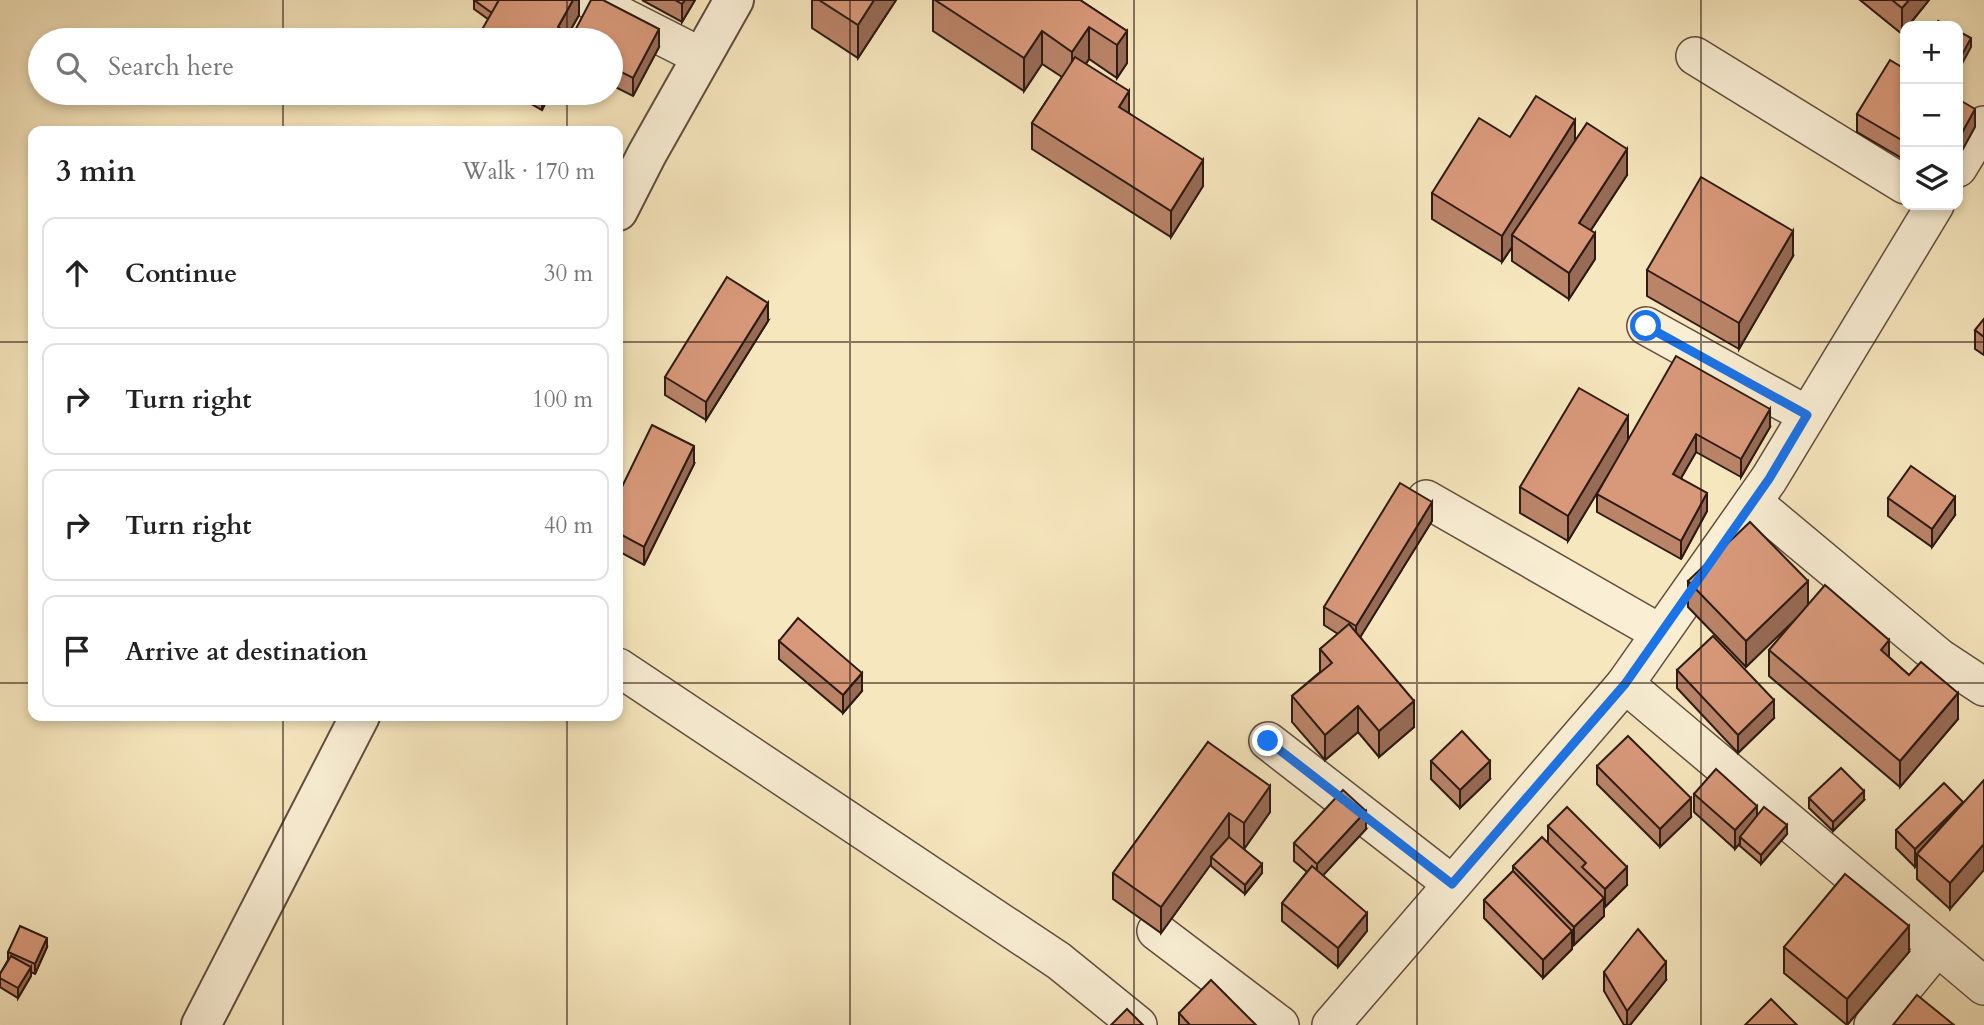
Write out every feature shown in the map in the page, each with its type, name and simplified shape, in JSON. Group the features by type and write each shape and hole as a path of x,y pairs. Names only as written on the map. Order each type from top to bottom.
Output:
{"street":[{"path":"590,0 702,57"},
{"path":"623,201 734,0"},
{"path":"1695,56 1900,182"},
{"path":"1963,160 1984,125"},
{"path":"1331,1025 1625,684 1753,502 1932,210"},
{"path":"1646,326 1807,415"},
{"path":"1426,499 1660,634"},
{"path":"1753,502 1940,658 1984,686"},
{"path":"623,670 1059,961 1139,1025"},
{"path":"1625,684 1984,986"},
{"path":"201,1025 357,721"},
{"path":"1268,741 1452,884"},
{"path":"1156,932 1280,1025"},
{"path":"1873,1025 1937,947"}],"building":[{"path":"474,0 499,0 492,13"},
{"path":"499,0 573,0 560,28 483,28"},
{"path":"591,0 603,0 659,29 633,78 623,73 623,28 576,28"},
{"path":"819,0 874,0 858,25"},
{"path":"935,0 1080,0 1127,31 1117,45 1089,27 1072,52 1042,31 1024,58"},
{"path":"1892,0 1909,0 1902,8"},
{"path":"1963,34 1971,38 1963,53"},
{"path":"1075,57 1129,91 1119,107 1203,160 1171,211 1032,123"},
{"path":"1890,60 1900,66 1900,139 1857,114"},
{"path":"1536,96 1575,120 1502,236 1432,193 1479,118 1510,137"},
{"path":"1963,102 1975,109 1963,131"},
{"path":"1587,123 1627,149 1579,223 1595,233 1569,273 1512,235"},
{"path":"1701,177 1793,231 1739,323 1647,270"},
{"path":"727,277 768,303 706,402 665,377"},
{"path":"1984,319 1984,337 1975,330"},
{"path":"1676,356 1770,409 1741,459 1696,434 1673,474 1707,493 1681,541 1597,494"},
{"path":"1579,388 1628,416 1568,516 1520,487"},
{"path":"652,425 694,446 644,547 623,536 623,485"},
{"path":"1911,466 1955,497 1932,529 1888,498"},
{"path":"1400,483 1432,502 1356,626 1324,607"},
{"path":"1750,522 1808,581 1746,641 1688,581"},
{"path":"1825,585 1889,640 1881,650 1909,675 1921,662 1958,693 1900,761 1769,650"},
{"path":"798,618 862,673 843,695 779,641"},
{"path":"1349,624 1414,701 1379,731 1358,706 1325,735 1292,696 1332,663 1320,649"},
{"path":"1713,636 1774,700 1738,735 1677,670"},
{"path":"1462,731 1490,761 1460,790 1431,761"},
{"path":"1628,736 1691,798 1660,829 1597,766"},
{"path":"1208,742 1270,786 1244,823 1229,813 1161,907 1113,873"},
{"path":"1841,768 1864,791 1833,822 1809,798"},
{"path":"1716,769 1757,806 1735,830 1694,794"},
{"path":"1984,780 1984,844 1950,883 1917,854"},
{"path":"1944,783 1963,802 1915,849 1896,830"},
{"path":"1343,790 1366,811 1317,864 1294,843"},
{"path":"1567,807 1627,867 1605,889 1582,867 1586,863 1548,826"},
{"path":"1764,807 1787,825 1761,855 1740,837"},
{"path":"1229,837 1262,864 1245,885 1211,857"},
{"path":"1542,837 1604,898 1574,927 1513,866"},
{"path":"1312,866 1367,913 1338,948 1282,903"},
{"path":"1513,871 1572,931 1543,960 1484,900"},
{"path":"1845,874 1909,926 1847,999 1784,947"},
{"path":"20,926 47,938 35,964 8,952"},
{"path":"1638,929 1666,962 1627,1011 1604,972"},
{"path":"11,956 31,967 18,988 0,978"},
{"path":"1211,980 1256,1025 1190,1025 1179,1013"},
{"path":"1917,995 1954,1025 1893,1025"},
{"path":"1771,999 1797,1025 1745,1025"},
{"path":"1127,1009 1143,1025 1111,1025"}],"route":[{"path":"1268,741 1452,884 1625,684 1769,479 1807,415 1646,326"}]}
